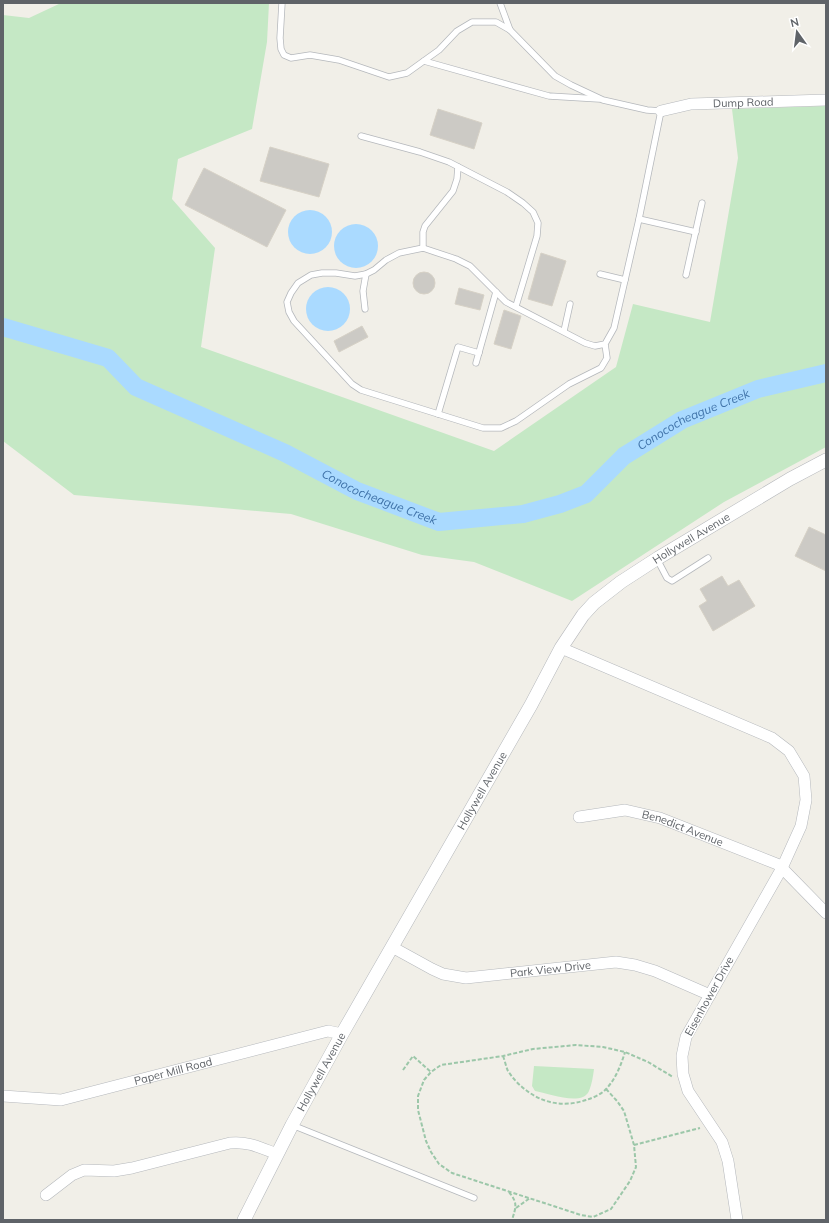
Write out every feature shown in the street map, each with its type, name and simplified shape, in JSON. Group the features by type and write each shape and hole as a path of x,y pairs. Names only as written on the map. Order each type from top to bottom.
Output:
{"street":[{"name":"Dump Road","path":"661,111 691,104 826,100"},
{"name":"Hollywell Avenue","path":"244,1220 292,1125 342,1034 562,648 583,615 594,603 621,582 656,559 790,479 826,460"},
{"name":"Eisenhower Drive","path":"562,648 772,738 789,751 804,776 806,800 801,826 782,868 686,1037 682,1056 683,1074 688,1091 722,1142 728,1161 737,1220"},
{"name":"Benedict Avenue","path":"579,817 624,810 660,818 777,864 826,913"},
{"name":"Park View Drive","path":"392,947 443,974 466,978 616,962 635,965 655,971 710,995"},
{"name":"Paper Mill Road","path":"3,1096 61,1100 328,1031 342,1034"},
{"path":"46,1195 72,1175 84,1170 114,1171 132,1168 230,1143 238,1142 250,1144 278,1154"}],"lane":[{"path":"282,3 280,38 281,49 284,55 291,58 310,55 339,60 389,77 407,73 439,50 457,31 472,22 496,22 510,30 555,76 603,100"},
{"path":"500,3 510,30"},
{"path":"424,61 548,96 603,100 647,110 661,111 639,219 614,328 605,344 607,358 601,368 569,384 516,422 501,428 483,428 362,390 352,384 294,321 289,312 287,302 290,293 298,283 311,275 322,273 336,273 355,276 366,274 374,270 386,260 400,253 422,248 456,259 470,266 506,302 585,343 595,346 605,344"},
{"path":"362,136 420,152 449,162 507,192 533,212 538,223 537,236 516,306"},
{"path":"422,248 425,226 453,191 457,179 458,167"},
{"path":"686,275 702,203"},
{"path":"639,219 696,232"},
{"path":"365,309 363,291 366,274"},
{"path":"600,274 625,280"},
{"path":"476,363 496,292"},
{"path":"564,331 570,304"},
{"path":"438,414 458,347 479,353"},
{"path":"656,559 667,578 672,581 708,558"},
{"path":"292,1125 474,1198"}],"path":[{"path":"606,1089 624,1111 634,1145 636,1166 630,1181 611,1209 593,1217 581,1215 452,1172 439,1164 431,1152 426,1141 418,1110 418,1096 424,1080 431,1072 441,1065 504,1056 533,1049 576,1045 603,1047 625,1052 664,1070 686,1085"},
{"path":"504,1056 508,1070 516,1082 530,1094 543,1101 559,1104 578,1103 592,1098 606,1089 621,1066 625,1052"},
{"path":"403,1070 412,1056 431,1072"},
{"path":"634,1145 710,1125"},
{"path":"508,1191 515,1199 516,1208 512,1220"},
{"path":"516,1208 530,1198"}],"green space":[{"path":"61,3 269,3 267,42 252,129 178,159 172,199 215,248 201,347 494,451 616,367 633,304 710,322 738,158 732,109 826,106 826,447 724,502 572,601 474,562 422,555 291,514 74,495 3,441 3,15 29,18"},
{"path":"534,1066 594,1069 592,1083 585,1096 572,1099 535,1091 532,1086"}],"water":[{"path":"310,210 322,214 328,220 332,232 328,244 322,250 310,254 298,250 292,244 288,232 292,220 298,214"},
{"path":"356,224 368,228 374,234 378,246 374,258 368,264 356,268 344,264 338,258 334,246 338,234 344,228"},
{"path":"328,287 340,291 346,297 350,309 346,321 340,327 328,331 316,327 310,321 306,309 310,297 316,291"}],"building":[{"path":"438,109 482,123 474,149 430,135"},
{"path":"270,147 329,164 319,197 260,181"},
{"path":"204,168 286,210 267,247 185,205"},
{"path":"541,253 566,261 552,306 528,299"},
{"path":"424,272 432,275 435,283 432,291 424,294 416,291 413,283 416,275"},
{"path":"459,288 484,295 480,310 455,304"},
{"path":"504,310 521,316 511,349 494,344"},
{"path":"362,326 368,337 339,352 334,341"},
{"path":"809,527 826,535 826,571 795,556"},
{"path":"722,576 728,586 739,580 755,606 713,631 699,606 707,601 700,589"}],"waterway":[{"name":"Conococheague Creek","path":"3,327 108,358 136,387 285,453 357,491 439,522 523,514 560,504 586,494 624,456 682,420 758,389 826,373"}]}
